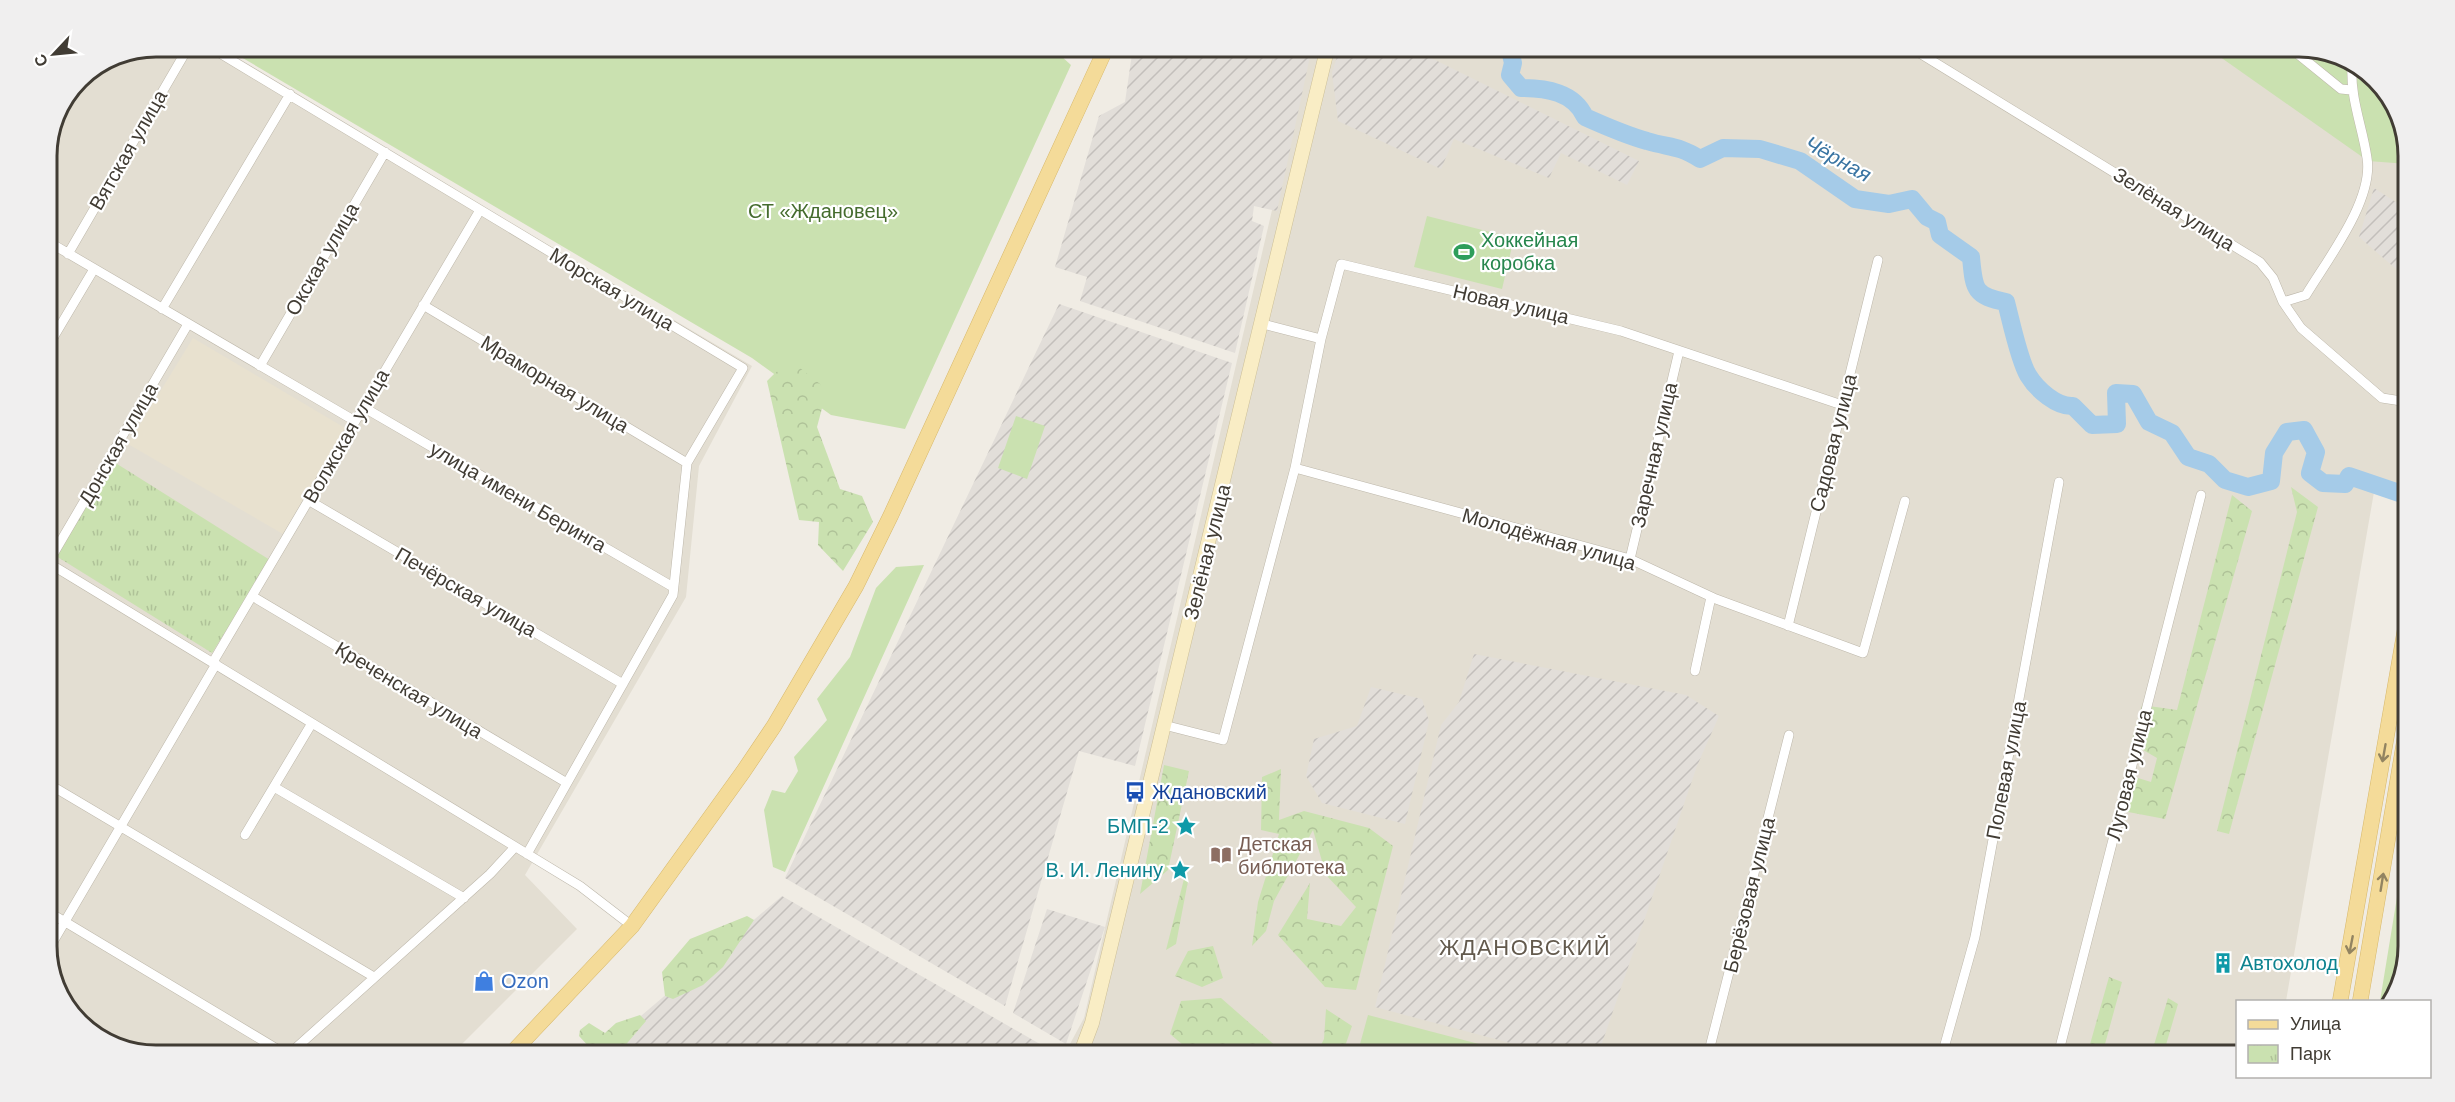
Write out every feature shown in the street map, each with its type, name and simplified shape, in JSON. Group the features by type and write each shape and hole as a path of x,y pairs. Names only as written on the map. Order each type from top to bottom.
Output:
{"main road":[{"path":"520,1045 632,926 774,726 856,586 1102,57"},
{"path":"2340,1000 2398,669"},
{"path":"2360,1000 2398,779"}],"street":[{"name":"Вятская улица","path":"68,254 183,57"},
{"name":"Морская улица","path":"227,57 743,368 687,463"},
{"name":"Зелёная улица","path":"1084,1045 1092,1023 1263,324 1325,57"},
{"name":"Зелёная улица","path":"1926,57 2260,262 2273,278 2283,302 2301,328 2382,398 2398,400"},
{"path":"2302,57 2341,89 2351,90"},
{"path":"2283,302 2306,295 2360,207 2368,161 2351,90 2352,72"},
{"path":"162,309 290,94"},
{"name":"Окская улица","path":"260,366 384,152"},
{"name":"Волжская улица","path":"57,935 252,596 480,210"},
{"path":"57,247 355,421"},
{"name":"Садовая улица","path":"1788,626 1878,260"},
{"name":"Новая улица","path":"1321,339 1341,264 1621,330 1842,405"},
{"path":"57,331 94,269"},
{"name":"Мраморная улица","path":"423,304 687,463"},
{"name":"Донская улица","path":"57,547 188,324"},
{"path":"1164,725 1223,740 1295,468 1321,339 1263,324"},
{"name":"Заречная улица","path":"1630,559 1679,351"},
{"name":"улица имени Беринга","path":"363,407 674,587"},
{"path":"527,854 673,595 687,463"},
{"name":"Молодёжная улица","path":"1295,468 1630,559 1712,597 1863,653 1905,501"},
{"name":"Полевая улица","path":"1945,1045 1975,937 2059,482"},
{"name":"Луговая улица","path":"2061,1045 2201,495"},
{"name":"Печёрская улица","path":"308,500 623,684"},
{"path":"57,567 580,886 632,926"},
{"name":"Креченская улица","path":"252,596 567,783"},
{"path":"1695,671 1712,597"},
{"path":"245,835 312,723"},
{"name":"Берёзовая улица","path":"1711,1045 1789,735"},
{"path":"274,787 464,898"},
{"path":"57,789 374,977"},
{"path":"300,1045 464,898 515,847"},
{"path":"57,917 270,1045"}],"shaded area":[{"path":"156,57 229,57 752,366 699,466 686,597 525,875 577,929 461,1045 156,1045 137,1043 106,1032 96,1025 86,1016 67,990 57,953 57,149 60,130 74,101 86,86 101,74 118,65 137,59"},
{"path":"1132,57 1310,57 1277,211 1254,206 1252,221 1264,226 1235,353 1080,301 1087,277 1055,267 1099,116 1125,102"},
{"name":"Ждановский","path":"1308,57 2299,57 2318,59 2349,70 2378,96 2393,124 2398,149 2398,499 2374,492 2286,1000 2236,1000 2236,1045 1069,1045 1084,1018"},
{"path":"1337,57 1429,57 1639,161 1627,185 1561,153 1549,178 1454,139 1441,169 1338,121 1332,73"},
{"path":"2374,188 2398,204 2398,271 2359,237"},
{"path":"1059,304 1232,363 1135,766 1079,751 1005,1006 785,878"},
{"path":"193,338 345,428 283,534 128,444"},
{"path":"1474,654 1686,695 1719,716 1697,766 1601,1045 1518,1045 1375,1007 1441,725 1459,702"},
{"path":"1371,687 1422,699 1429,721 1405,824 1322,803 1306,776 1314,739 1357,726"},
{"path":"782,896 1042,1045 607,1045"},
{"path":"1047,909 1105,927 1066,1044 1013,1013"}],"green space":[{"name":"СТ «Ждановец»","path":"241,57 1062,57 1071,65 905,429 831,415 752,358"},
{"path":"2220,57 2318,59 2349,70 2359,77 2385,106 2393,124 2398,149 2398,163 2368,161"},
{"name":"Хоккейная коробка","path":"1427,216 1514,238 1502,289 1414,267"},
{"path":"800,368 820,384 825,397 817,427 840,489 862,496 873,522 843,571 818,545 819,522 799,520 767,381 776,372"},
{"path":"1016,416 1045,426 1027,479 998,468"},
{"path":"114,462 270,560 212,653 57,557"},
{"path":"2291,487 2318,507 2229,834 2217,831 2297,512"},
{"path":"2232,495 2252,511 2165,819 2123,811 2138,778 2151,782 2157,758 2131,743 2142,705 2177,710"},
{"path":"924,565 785,872 773,867 764,810 772,790 785,793 798,771 794,757 827,720 817,699 850,657 876,588 896,567"},
{"path":"1164,765 1189,771 1168,870 1140,894"},
{"path":"1281,769 1279,820 1304,811 1369,828 1393,846 1356,990 1325,987 1278,935 1310,883 1307,919 1341,926 1356,907 1326,875 1313,830 1274,901 1266,931 1252,946 1258,902 1279,834 1261,830 1262,777"},
{"path":"1186,871 1188,881 1176,944 1166,950"},
{"path":"2398,891 2396,965 2385,996 2380,1000"},
{"path":"747,916 754,920 723,967 703,985 673,999 665,996 662,972 690,939"},
{"path":"1213,946 1223,978 1202,987 1175,976 1188,951"},
{"path":"2109,977 2122,982 2105,1045 2090,1045"},
{"path":"1221,998 1275,1045 1183,1045 1170,1034 1181,1001"},
{"path":"2168,998 2178,1004 2166,1045 2154,1045"},
{"path":"1326,1009 1352,1026 1345,1045 1321,1045 1324,1039"},
{"path":"640,1015 646,1021 626,1045 587,1045 579,1036 580,1030 589,1023 605,1033 616,1023"},
{"path":"1368,1015 1483,1045 1360,1045"}],"waterway":[{"name":"Чёрная","path":"1512,57 1513,63 1510,75 1521,88 1558,93 1574,102 1585,117 1623,133 1680,149 1700,159 1723,148 1760,149 1800,161 1855,199 1889,204 1912,199 1927,217 1937,222 1940,235 1971,257 1977,289 1987,297 2006,302 2021,360 2032,381 2054,401 2073,406 2092,425 2117,424 2116,393 2133,394 2149,422 2172,433 2188,457 2209,464 2225,480 2248,487 2271,481 2274,453 2287,432 2304,430 2316,452 2310,473 2323,483 2345,484 2349,476 2398,493"}],"place":[{"name":"Хоккейная коробка","path":"1464,252"},
{"name":"Ждановский","path":"1135,792"},
{"name":"БМП-2","path":"1186,826"},
{"name":"Детская библиотека","path":"1221,855"},
{"name":"В. И. Ленину","path":"1180,870"},
{"name":"Автохолод","path":"2223,963"},
{"name":"Ozon","path":"484,981"}],"district":[{"name":"ЖДАНОВСКИЙ","path":"1525,947"}]}
